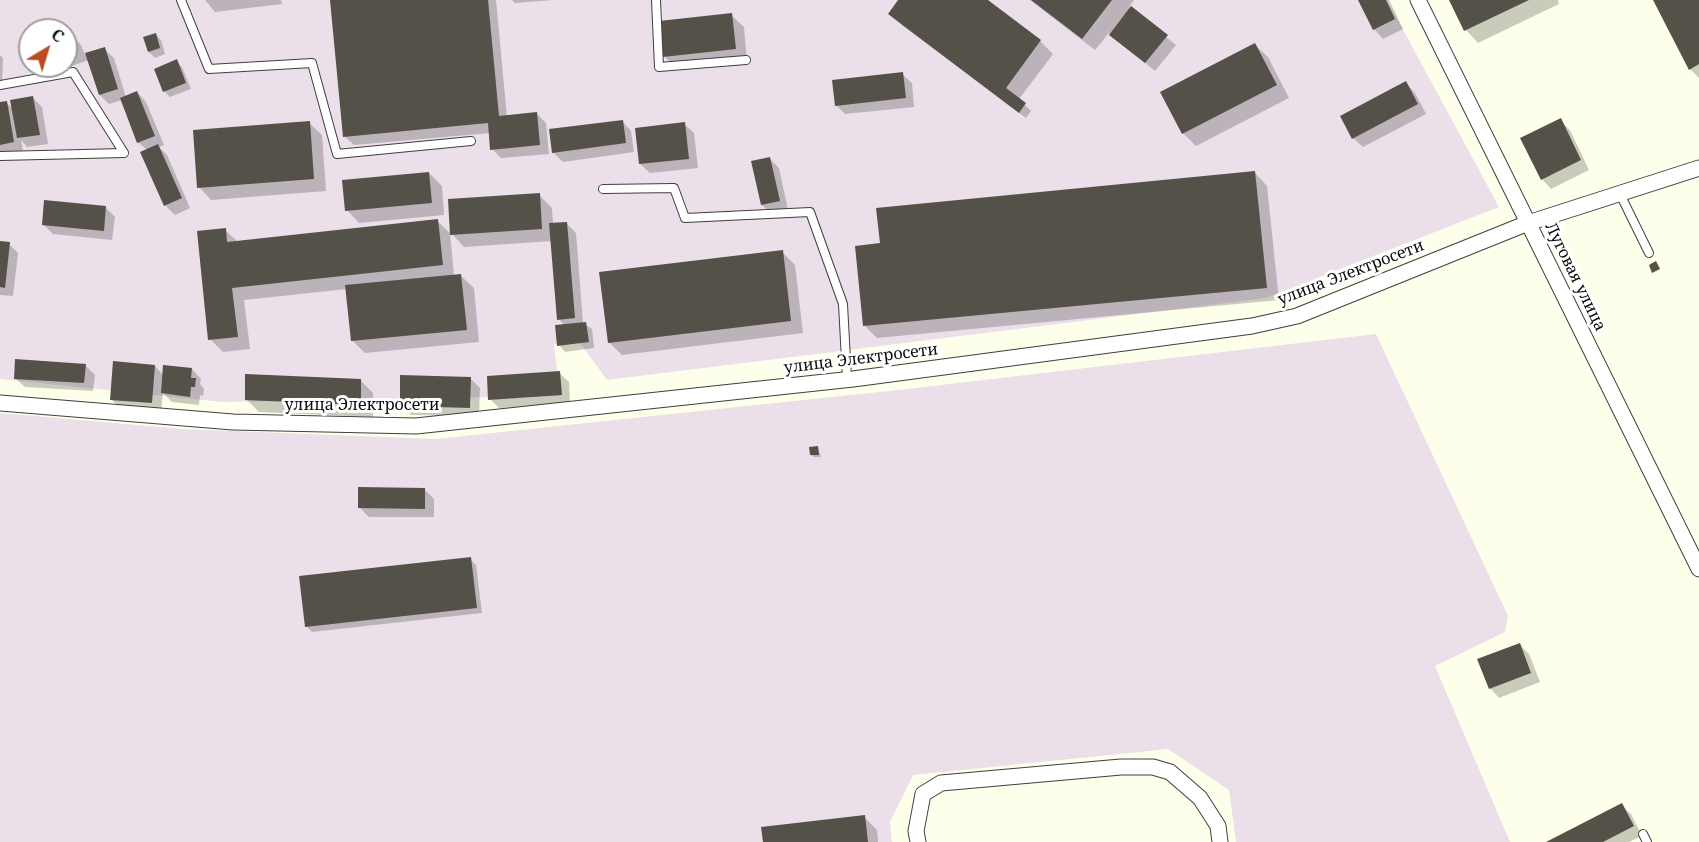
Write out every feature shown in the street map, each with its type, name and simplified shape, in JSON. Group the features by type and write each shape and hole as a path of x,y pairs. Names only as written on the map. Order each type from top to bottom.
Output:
{"street":[{"name":"Луговая улица","path":"1419,0 1699,569"},
{"name":"улица Электросети","path":"0,403 233,422 416,426 847,379 1252,326 1297,316 1528,223 1699,168"},
{"path":"918,842 916,831 923,794 941,783 1121,767 1153,767 1170,772 1200,798 1218,825 1220,842"}],"lane":[{"path":"181,0 209,69 312,63 337,154 471,141"},
{"path":"656,0 659,67 746,60"},
{"path":"0,85 73,72 123,153 0,156"},
{"path":"603,189 674,188 685,218 810,212 843,304 847,379"},
{"path":"1620,194 1649,254"},
{"path":"1643,834 1647,842"}],"shaded area":[{"path":"0,0 1387,0 1499,207 1266,298 607,380 577,339 554,344 560,396 222,402 0,379"},
{"path":"1376,334 1508,616 1505,632 1435,666 1510,842 1236,842 1229,790 1168,749 913,775 890,822 892,842 0,842 0,413 183,429 436,439 907,389"}],"building":[{"path":"330,0 488,0 499,116 537,112 540,145 490,150 488,123 343,137"},
{"path":"898,0 988,0 1041,40 1006,88 1026,103 1019,113 888,14"},
{"path":"1031,0 1112,0 1082,39"},
{"path":"1358,0 1386,0 1395,19 1373,30"},
{"path":"1449,0 1529,0 1464,31"},
{"path":"1653,0 1699,0 1699,64 1689,70"},
{"path":"1131,6 1168,35 1145,63 1109,35"},
{"path":"732,13 736,49 663,57 659,21"},
{"path":"156,33 160,48 148,52 143,37"},
{"path":"1255,43 1277,85 1182,134 1160,92"},
{"path":"105,47 118,89 99,95 85,53"},
{"path":"177,59 186,83 163,92 154,69"},
{"path":"903,72 906,98 835,106 832,80"},
{"path":"1406,81 1418,104 1352,139 1340,116"},
{"path":"137,91 155,136 137,143 120,98"},
{"path":"33,96 40,135 17,138 10,100"},
{"path":"7,101 14,142 0,145 0,102"},
{"path":"1561,118 1581,160 1541,180 1520,138"},
{"path":"623,120 626,143 552,153 549,129"},
{"path":"310,121 314,179 197,188 193,130"},
{"path":"685,122 689,159 639,164 635,128"},
{"path":"158,144 182,198 164,206 140,152"},
{"path":"770,157 780,201 761,205 751,161"},
{"path":"1255,171 1267,288 863,326 855,246 880,243 876,208"},
{"path":"429,172 432,203 345,211 342,180"},
{"path":"540,193 542,229 450,235 448,199"},
{"path":"44,200 106,206 104,231 42,225"},
{"path":"438,219 443,265 232,288 238,337 208,340 197,231 226,228 227,242"},
{"path":"567,222 575,318 557,320 549,223"},
{"path":"0,241 10,242 5,288 0,287"},
{"path":"783,250 791,321 608,343 599,272"},
{"path":"1656,261 1660,269 1652,273 1649,265"},
{"path":"461,274 467,330 351,341 345,285"},
{"path":"586,322 589,342 557,346 555,325"},
{"path":"15,359 86,364 84,383 14,379"},
{"path":"113,361 155,365 152,403 110,400"},
{"path":"163,365 192,368 191,378 196,378 195,387 191,387 190,397 161,393"},
{"path":"560,371 562,395 488,400 487,376"},
{"path":"245,374 361,379 361,405 245,400"},
{"path":"400,375 471,377 470,408 400,406"},
{"path":"818,446 819,455 810,455 809,447"},
{"path":"358,487 425,488 425,509 358,508"},
{"path":"471,557 477,608 305,627 299,576"},
{"path":"1520,643 1531,673 1489,689 1477,659"},
{"path":"1622,803 1634,826 1603,842 1546,842"},
{"path":"865,815 868,842 763,842 761,827"}]}
